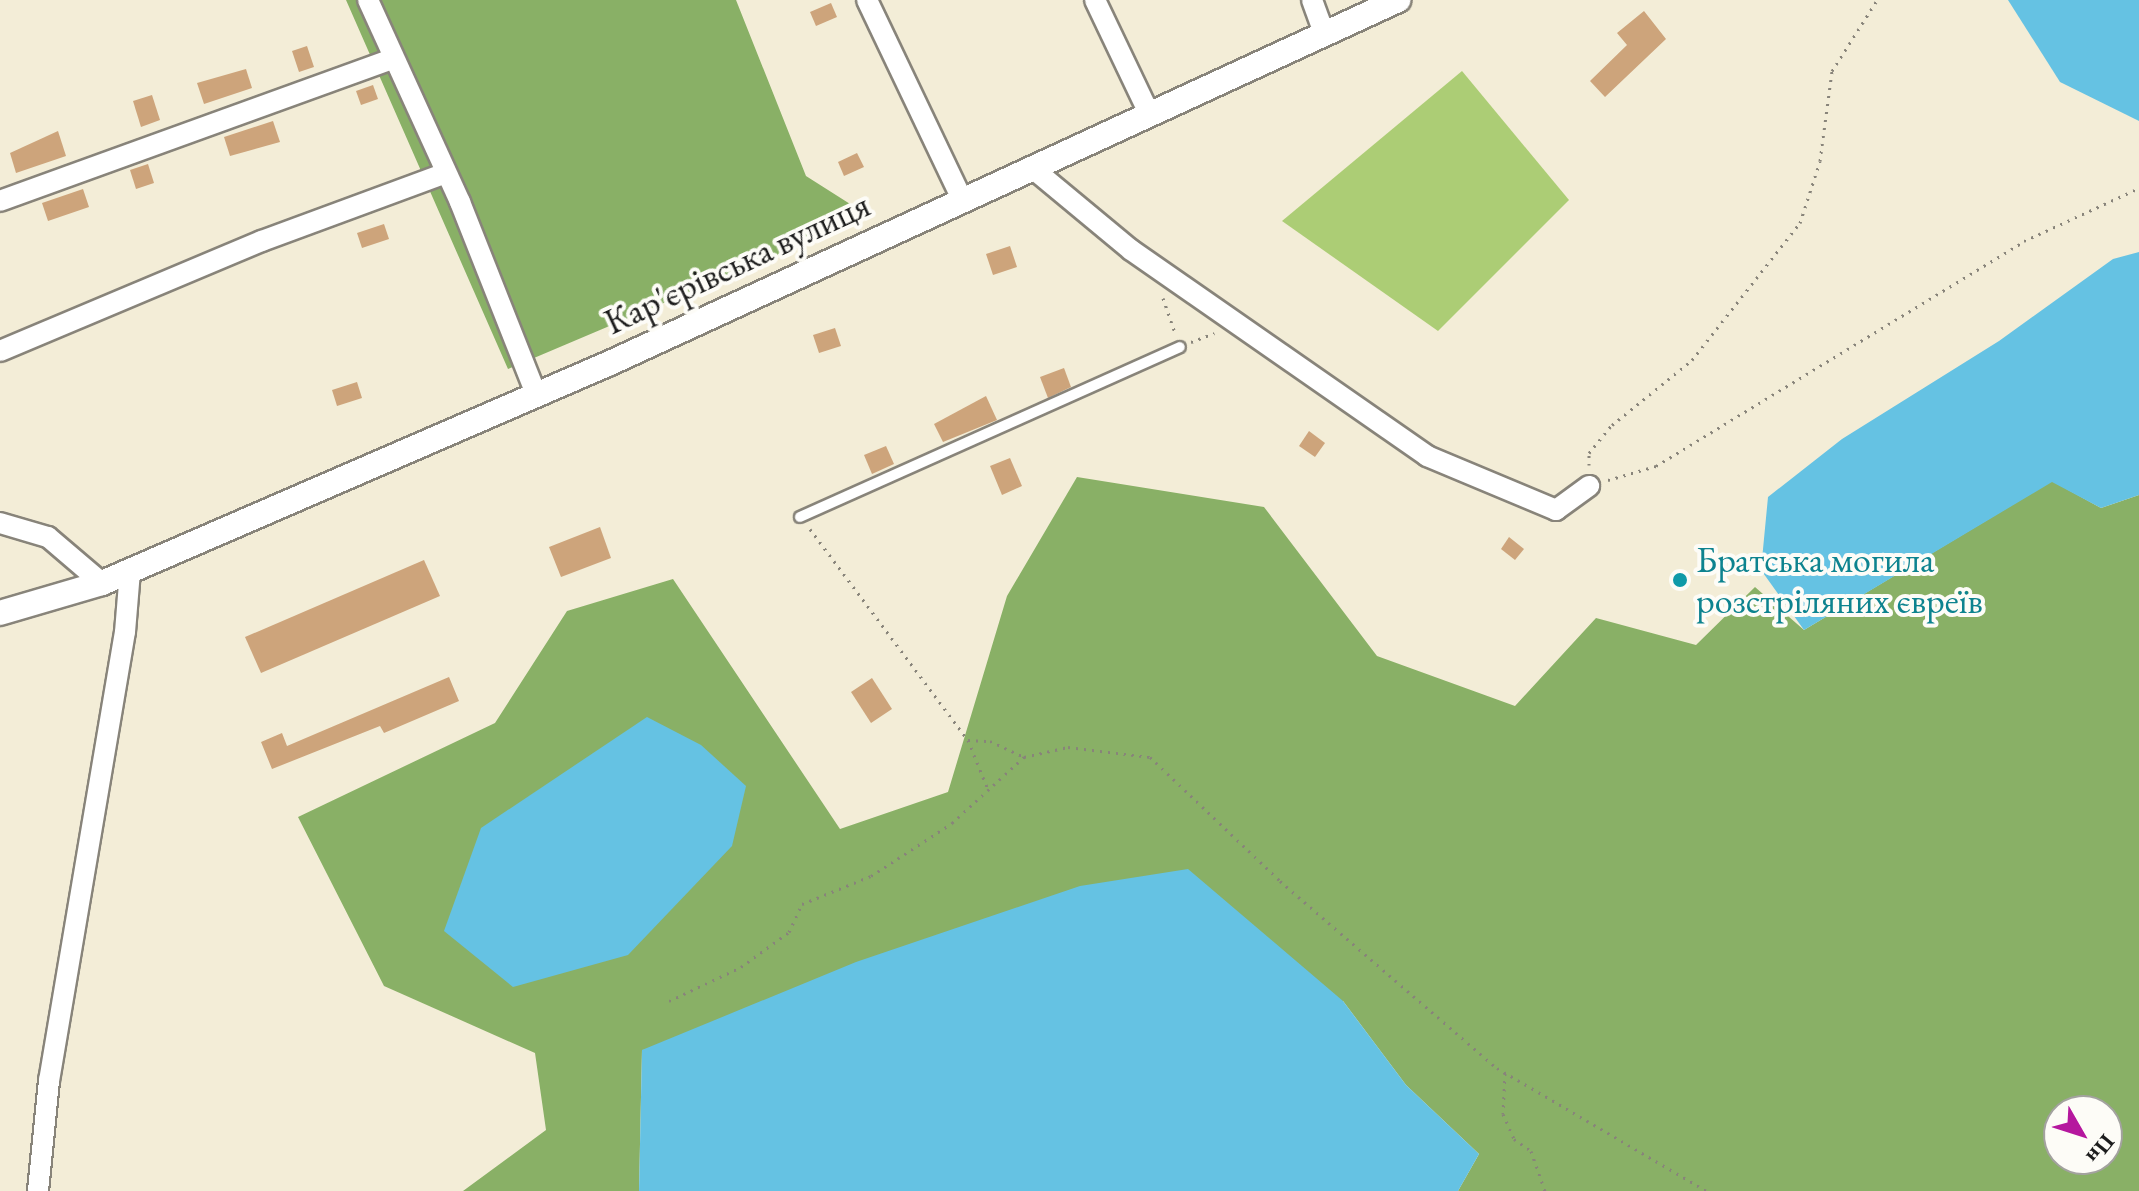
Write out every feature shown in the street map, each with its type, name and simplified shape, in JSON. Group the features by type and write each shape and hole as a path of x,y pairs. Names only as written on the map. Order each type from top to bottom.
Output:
{"street":[{"path":"368,0 446,173 536,394"},
{"path":"867,0 962,199"},
{"path":"1095,0 1149,113"},
{"path":"1312,0 1324,33"},
{"name":"Кар'єрівська вулиця","path":"0,613 102,583 536,394 1398,0"},
{"path":"0,201 392,59"},
{"path":"1031,167 1151,264 1427,456 1556,510 1589,486"},
{"path":"0,351 262,241 446,173"},
{"path":"0,523 48,537 102,583"},
{"path":"38,1191 49,1081 125,632 130,571"}],"lane":[{"path":"800,517 1180,347"}],"path":[{"path":"1877,0 1832,71 1820,161 1800,223 1692,360 1612,425 1589,453 1589,486 1656,466 2024,241 2139,188"},
{"path":"1151,264 1180,347 1237,324"},
{"path":"800,517 968,740 989,793"},
{"path":"968,740 990,741 1024,757"},
{"path":"669,1001 741,967 789,932 802,904 871,876 989,793 1024,757 1068,747 1150,757 1280,881 1505,1073 1707,1191"},
{"path":"1505,1073 1503,1114 1514,1139 1539,1167 1545,1191"}],"green space":[{"path":"346,0 736,0 806,176 869,216 508,369"},
{"path":"1462,71 1569,200 1438,331 1282,221"},
{"path":"1077,477 1264,507 1377,656 1515,706 1596,618 1696,645 1755,587 1804,630 2052,481 2101,508 2139,495 2139,1191 1458,1191 1479,1154 1406,1085 1343,1001 642,1050 639,1191 463,1191 546,1130 535,1053 384,986 298,817 495,723 567,611 673,579 840,829 948,792 1007,596"}],"water":[{"path":"2008,0 2139,0 2139,121 2060,82"},
{"path":"2139,252 2139,495 2101,508 2052,482 1804,630 1761,570 1768,497 1842,439 1999,341 2113,259"},
{"path":"647,717 701,745 746,786 732,846 628,955 513,987 444,931 481,828"},
{"path":"1188,869 1343,1001 1406,1085 1479,1154 1458,1191 639,1191 642,1050 856,962 1080,886"}],"building":[{"path":"831,3 837,17 816,26 810,12"},
{"path":"1644,11 1666,39 1605,97 1590,81 1627,45 1617,33"},
{"path":"307,46 314,67 299,72 292,51"},
{"path":"246,69 252,88 204,104 197,83"},
{"path":"373,85 378,99 361,105 356,91"},
{"path":"152,95 160,120 141,127 133,101"},
{"path":"273,121 280,142 230,156 224,137"},
{"path":"58,131 66,156 16,173 10,153"},
{"path":"857,153 864,167 844,176 838,162"},
{"path":"148,164 154,183 136,189 130,170"},
{"path":"83,189 89,207 48,221 42,203"},
{"path":"384,224 389,239 362,248 357,233"},
{"path":"1010,246 1017,267 993,275 986,254"},
{"path":"835,328 841,346 819,353 813,335"},
{"path":"1064,368 1071,387 1048,398 1040,377"},
{"path":"357,382 362,398 337,406 332,390"},
{"path":"986,396 997,420 943,442 934,424"},
{"path":"1309,431 1325,443 1315,457 1299,446"},
{"path":"886,446 894,464 872,474 864,455"},
{"path":"1010,458 1022,486 1002,495 990,466"},
{"path":"600,527 611,558 561,577 549,547"},
{"path":"1509,537 1524,549 1515,560 1501,549"},
{"path":"424,560 440,596 261,673 245,637"},
{"path":"449,677 459,701 384,733 380,726 272,769 261,742 282,733 287,746"},
{"path":"872,678 892,709 871,723 851,692"}],"place":[{"name":"Братська могила розстріляних євреїв","path":"1680,580"}]}
